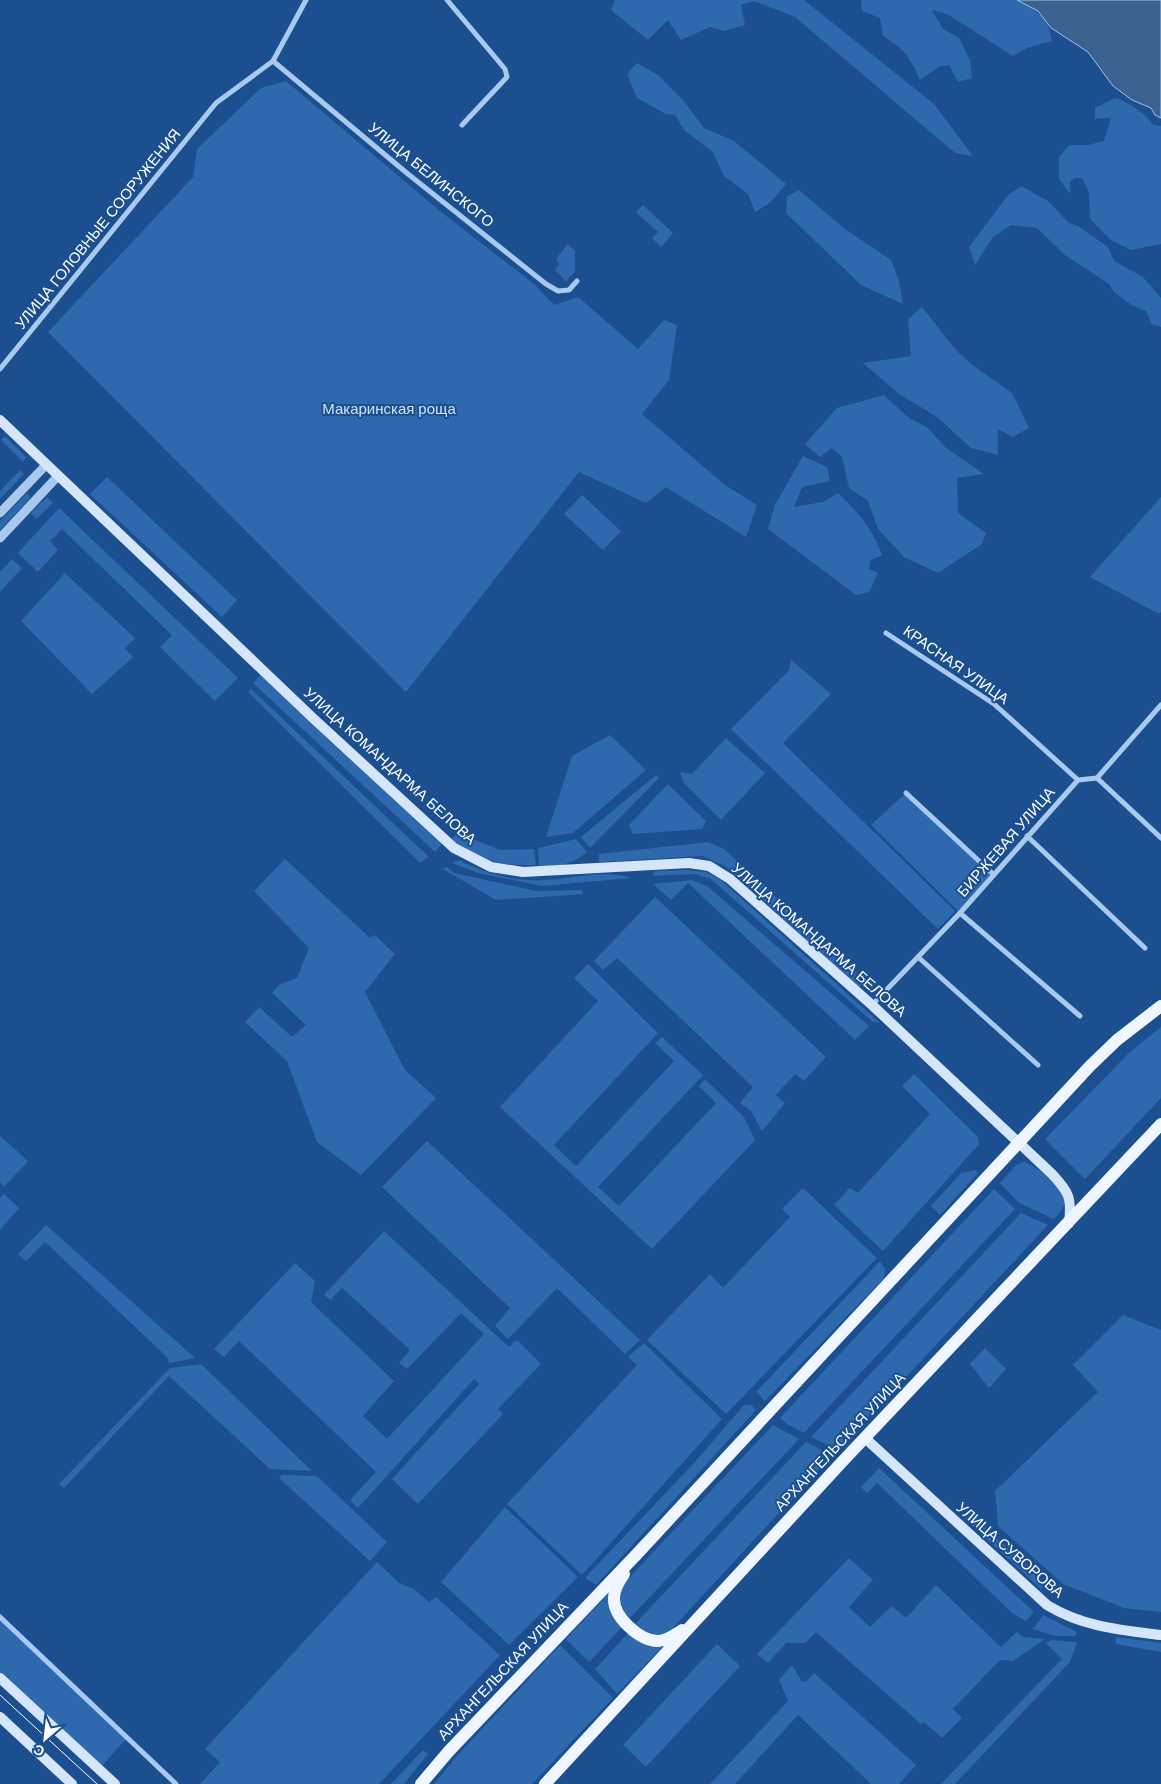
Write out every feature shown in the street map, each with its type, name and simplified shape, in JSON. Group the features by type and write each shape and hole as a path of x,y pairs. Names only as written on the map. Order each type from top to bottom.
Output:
{"main road":[{"name":"УЛИЦА КОМАНДАРМА БЕЛОВА","path":"0,420 454,848 491,867 522,872 689,863 709,866 730,879 872,1005 1019,1142 1065,1188 1070,1198 1069,1224"},
{"name":"АРХАНГЕЛЬСКАЯ УЛИЦА","path":"421,1784 470,1728 636,1555 900,1273 1090,1066 1117,1040 1161,1006"},
{"name":"АРХАНГЕЛЬСКАЯ УЛИЦА","path":"545,1784 865,1438 1069,1224 1161,1124"},
{"name":"УЛИЦА СУВОРОВА","path":"865,1438 1048,1605 1065,1616 1093,1625 1161,1635"},
{"path":"636,1555 616,1587 614,1598 619,1614 639,1634 648,1640 659,1641 669,1639 697,1621"},
{"path":"0,1678 115,1784"},
{"path":"0,1716 72,1784"}],"street":[{"path":"273,60 306,0"},
{"path":"446,0 505,69 507,78 462,124"},
{"name":"УЛИЦА ГОЛОВНЫЕ СООРУЖЕНИЯ","path":"0,369 216,103 273,60"},
{"name":"УЛИЦА БЕЛИНСКОГО","path":"273,60 408,174 546,284 558,291 569,290 577,281"},
{"path":"0,513 46,465"},
{"path":"0,538 58,476"},
{"name":"КРАСНАЯ УЛИЦА","path":"886,633 994,704 1078,780"},
{"path":"1078,780 1097,778 1161,705"},
{"path":"1097,778 1161,838"},
{"name":"БИРЖЕВАЯ УЛИЦА","path":"872,1005 960,913 1078,780"},
{"path":"906,793 993,874"},
{"path":"1027,836 1145,948"},
{"path":"960,913 1080,1016"},
{"path":"918,957 1038,1065"},
{"path":"0,1617 176,1784"}],"green space":[{"path":"615,0 804,0 934,104 973,156 955,153 795,17 754,1 741,5 745,25 724,31 710,27 681,40 668,20 648,40 611,10"},
{"path":"861,0 1017,0 1041,16 1048,27 1052,41 1027,48 1013,56 947,14 932,10 943,29 959,38 970,60 972,78 958,82 949,65 940,66 920,80 906,54 883,36 880,18 862,11"},
{"path":"637,63 658,75 683,100 704,128 734,141 786,184 770,203 755,212 748,194 724,176 713,152 684,130 675,115 666,114 637,98 627,74"},
{"name":"Макаринская роща","path":"286,81 440,211 534,284 554,305 578,297 638,349 664,320 677,325 669,380 642,414 725,485 757,505 746,537 666,487 646,503 579,472 406,692 48,332 193,177 197,149 261,88"},
{"path":"1115,98 1136,108 1153,125 1161,126 1161,244 1131,250 1111,240 1090,219 1089,192 1082,178 1075,178 1070,182 1070,194 1059,179 1059,157 1069,145 1088,145 1104,141 1111,118 1095,119 1095,108"},
{"path":"1021,186 1048,201 1069,223 1078,226 1108,247 1114,261 1143,277 1161,298 1161,327 1151,324 1147,312 1130,304 1114,292 1109,284 1065,255 1037,228 1011,225 993,237 975,265 969,247 1008,195"},
{"path":"799,190 845,229 891,260 899,281 903,304 861,285 786,213 787,196"},
{"path":"643,205 673,233 661,247 652,238 658,232 636,212"},
{"path":"568,244 575,251 575,272 566,281 555,270 559,264 556,259"},
{"path":"922,307 955,349 971,364 1012,393 1029,428 1013,437 998,429 998,455 971,448 937,417 899,394 863,363 911,356 908,319"},
{"path":"884,395 909,418 928,428 945,447 984,474 957,478 958,513 986,533 982,544 938,573 904,557 878,529 868,501 849,488 842,457 832,448 820,457 805,444 837,408"},
{"path":"5,436 26,457 23,462 1,440"},
{"path":"803,456 827,467 830,481 802,487 794,507 823,502 838,493 859,514 874,537 882,555 870,561 869,569 878,573 869,592 856,595 768,529 775,505"},
{"path":"20,470 24,474 0,499 0,491"},
{"path":"107,477 237,600 222,617 90,494"},
{"path":"27,493 31,497 0,530 0,521"},
{"path":"582,495 621,531 603,550 564,514"},
{"path":"47,497 53,503 36,519 31,513"},
{"path":"1161,497 1161,612 1159,614 1090,577"},
{"path":"59,508 238,678 215,701 160,647 172,635 62,529 50,541 58,550 38,572 18,553"},
{"path":"12,559 22,568 0,592 0,572"},
{"path":"65,573 135,638 125,648 133,657 92,694 21,621"},
{"path":"791,660 831,694 783,743 955,911 938,929 731,729 789,670"},
{"path":"261,674 443,843 435,852 253,683"},
{"path":"250,688 429,857 420,863 249,693"},
{"path":"610,735 646,770 573,833 546,837 572,756"},
{"path":"726,738 765,773 721,820 684,783 680,772 692,774"},
{"path":"656,775 659,778 590,848 581,837"},
{"path":"668,784 706,821 702,829 633,834 629,825"},
{"path":"906,793 993,874 960,913 871,825"},
{"path":"457,833 501,850 534,849 536,865 500,863 481,857 450,840"},
{"path":"576,839 587,852 576,860 565,864 539,867 538,848"},
{"path":"708,842 724,849 865,981 859,988 725,866 702,856 599,862 599,854"},
{"path":"285,859 370,938 375,935 395,954 365,992 405,1070 436,1098 361,1175 317,1142 287,1061 245,1022 259,1007 292,1037 306,1025 272,993 279,985 297,978 309,948 254,891"},
{"path":"459,860 489,873 522,880 544,880 599,874 621,875 631,878 542,886 478,873 452,863"},
{"path":"447,867 454,873 536,891 582,890 583,894 496,900 443,869"},
{"path":"686,870 706,872 722,881 880,1023 873,1022 711,879 695,874 652,876 655,871"},
{"path":"692,880 707,886 869,1026 855,1040 688,883 671,900 653,884"},
{"path":"655,897 826,1057 804,1081 795,1074 776,1095 785,1103 762,1131 751,1111 740,1103 753,1087 617,958 603,970 594,961"},
{"path":"588,964 658,1033 554,1145 576,1166 674,1061 655,1043 662,1037 703,1075 598,1187 619,1206 716,1103 699,1086 705,1079 744,1117 755,1140 652,1249 500,1107 598,1001 574,978"},
{"path":"1161,1027 1161,1098 1085,1179 1045,1139 1130,1052"},
{"path":"914,1074 978,1137 979,1144 883,1251 834,1205 850,1188 858,1193 930,1114 902,1086"},
{"path":"0,1136 28,1161 4,1187 0,1182"},
{"path":"427,1141 640,1340 625,1354 557,1288 508,1339 495,1326 510,1308 382,1187"},
{"path":"1023,1162 1047,1176 1062,1194 1064,1205 1054,1219 1019,1203 1000,1183 1016,1165"},
{"path":"975,1170 978,1173 940,1215 931,1206 961,1173"},
{"path":"803,1188 877,1258 726,1414 647,1340 710,1274 723,1288 790,1217 782,1209"},
{"path":"994,1189 1015,1209 804,1433 780,1418"},
{"path":"4,1194 19,1208 0,1230 0,1198"},
{"path":"1021,1213 1048,1225 838,1450 811,1437"},
{"path":"46,1225 195,1358 169,1363 167,1357 45,1242 26,1261 18,1254"},
{"path":"384,1231 509,1347 517,1340 541,1364 498,1409 503,1414 418,1504 392,1479 479,1384 474,1379 358,1508 350,1500 376,1472 239,1341 224,1357 214,1349 295,1263 315,1281 311,1302 394,1381 363,1416 387,1439 484,1334 461,1313 407,1369 399,1363 410,1350 342,1288 330,1300 324,1295"},
{"path":"880,1261 885,1269 884,1278 765,1401 756,1392"},
{"path":"1123,1315 1161,1330 1161,1612 1124,1608 1063,1584 998,1526 995,1491 1098,1392 1073,1365"},
{"path":"644,1343 722,1419 582,1575 507,1504 637,1365 628,1357"},
{"path":"985,1348 1006,1369 989,1388 970,1364"},
{"path":"201,1364 312,1471 270,1469 169,1376 64,1488 59,1484 170,1368"},
{"path":"744,1405 751,1405 756,1410 596,1585 585,1578 694,1463"},
{"path":"773,1425 799,1439 629,1619 623,1610 619,1597 624,1583"},
{"path":"806,1442 820,1449 829,1459 669,1632 659,1635 651,1634 635,1624"},
{"path":"879,1468 1034,1612 1026,1621 1012,1613 877,1483 867,1493 861,1487"},
{"path":"282,1475 317,1476 387,1542 370,1561 279,1478"},
{"path":"505,1507 578,1577 509,1645 441,1582"},
{"path":"968,1511 1043,1581 1042,1590 963,1517"},
{"path":"849,1558 873,1580 849,1607 870,1627 892,1606 906,1618 936,1585 1001,1647 1017,1632 1023,1637 1045,1639 1013,1661 1000,1660 953,1709 962,1718 942,1738 924,1722 921,1724 816,1632 805,1643 786,1643 768,1663 757,1654"},
{"path":"377,1562 399,1583 414,1589 429,1602 436,1597 500,1655 379,1784 200,1784 220,1762 205,1749"},
{"path":"610,1592 623,1626 589,1662 566,1639"},
{"path":"1043,1615 1077,1632 1075,1636 1055,1636 1033,1629"},
{"path":"0,1617 127,1738 99,1769 0,1678"},
{"path":"629,1632 645,1644 662,1647 617,1694 595,1669"},
{"path":"1116,1637 1161,1643 1161,1652 1116,1644"},
{"path":"1051,1640 1077,1642 1070,1662 955,1784 941,1784 1062,1659 1046,1643"},
{"path":"717,1644 740,1666 646,1767 623,1745"},
{"path":"560,1645 613,1698 532,1784 434,1784 456,1757"},
{"path":"792,1665 802,1682 808,1680 814,1673 916,1765 899,1784 871,1784 798,1715 735,1784 710,1784 788,1701 779,1680"},
{"path":"423,1750 428,1754 404,1784 391,1784"}],"shaded area":[{"path":"1017,0 1161,0 1161,118 1155,115 1151,108 1132,100 1113,86 1088,52 1051,28 1038,11"}],"tram line":[{"path":"0,1695 97,1784"}]}
